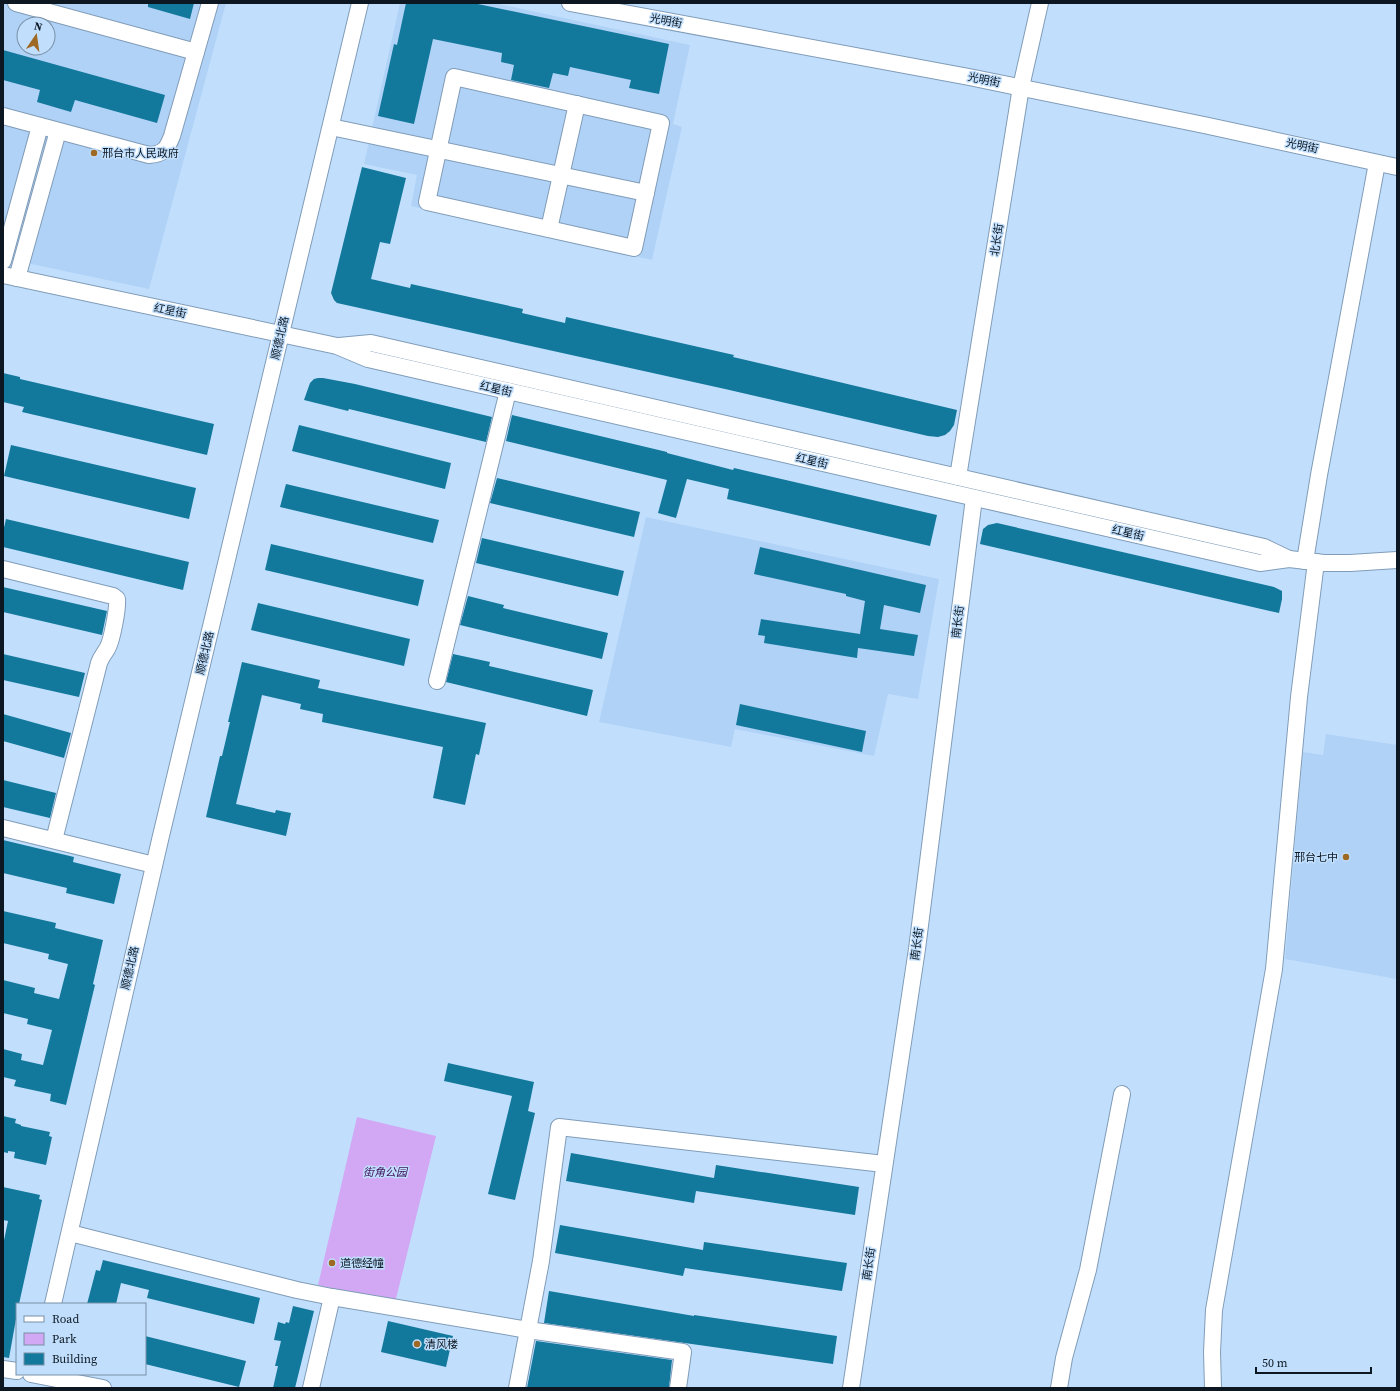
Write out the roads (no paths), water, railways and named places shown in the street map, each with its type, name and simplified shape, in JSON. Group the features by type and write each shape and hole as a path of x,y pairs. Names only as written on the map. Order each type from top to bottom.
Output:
{"street":[{"path":"16,3 196,52"},
{"path":"3,116 149,155 157,154 165,150 169,146 210,3"},
{"name":"顺德北路","path":"53,1303 154,865 360,3"},
{"name":"光明街","path":"570,3 969,77 1211,126 1397,167"},
{"name":"北长街","path":"958,477 1021,88 1040,3"},
{"path":"454,77 661,123 634,248 427,202 438,150 454,77"},
{"path":"549,229 577,104"},
{"path":"3,262 40,126"},
{"path":"331,127 646,193"},
{"path":"10,277 58,131"},
{"path":"1213,1388 1212,1352 1214,1310 1274,969 1319,475 1377,163"},
{"name":"红星街","path":"10,277 338,346 368,359 508,392 1260,563 1289,559 1310,562 1350,563 1397,560"},
{"name":"红星街","path":"338,346 371,344 1264,547 1289,559"},
{"path":"437,681 508,392"},
{"name":"南长街","path":"851,1388 917,949 974,498"},
{"path":"3,569 114,596 117,599 118,609 108,648 102,655 99,663 54,840"},
{"path":"3,828 154,865"},
{"path":"1059,1388 1065,1353 1088,1270 1122,1094"},
{"path":"517,1388 541,1261 559,1127 884,1164"},
{"path":"70,1233 297,1290 332,1297 528,1330 683,1352 678,1388"},
{"path":"312,1388 332,1297"},
{"path":"3,1369 16,1371"},
{"path":"33,1378 103,1388"}],"place":[{"name":"邢台市人民政府","path":"94,153"},
{"name":"邢台七中","path":"1346,857"},
{"name":"道德经幢","path":"332,1263"},
{"name":"清风楼","path":"417,1344"}],"park label":[{"name":"街角公园","path":"385,1172"}]}
